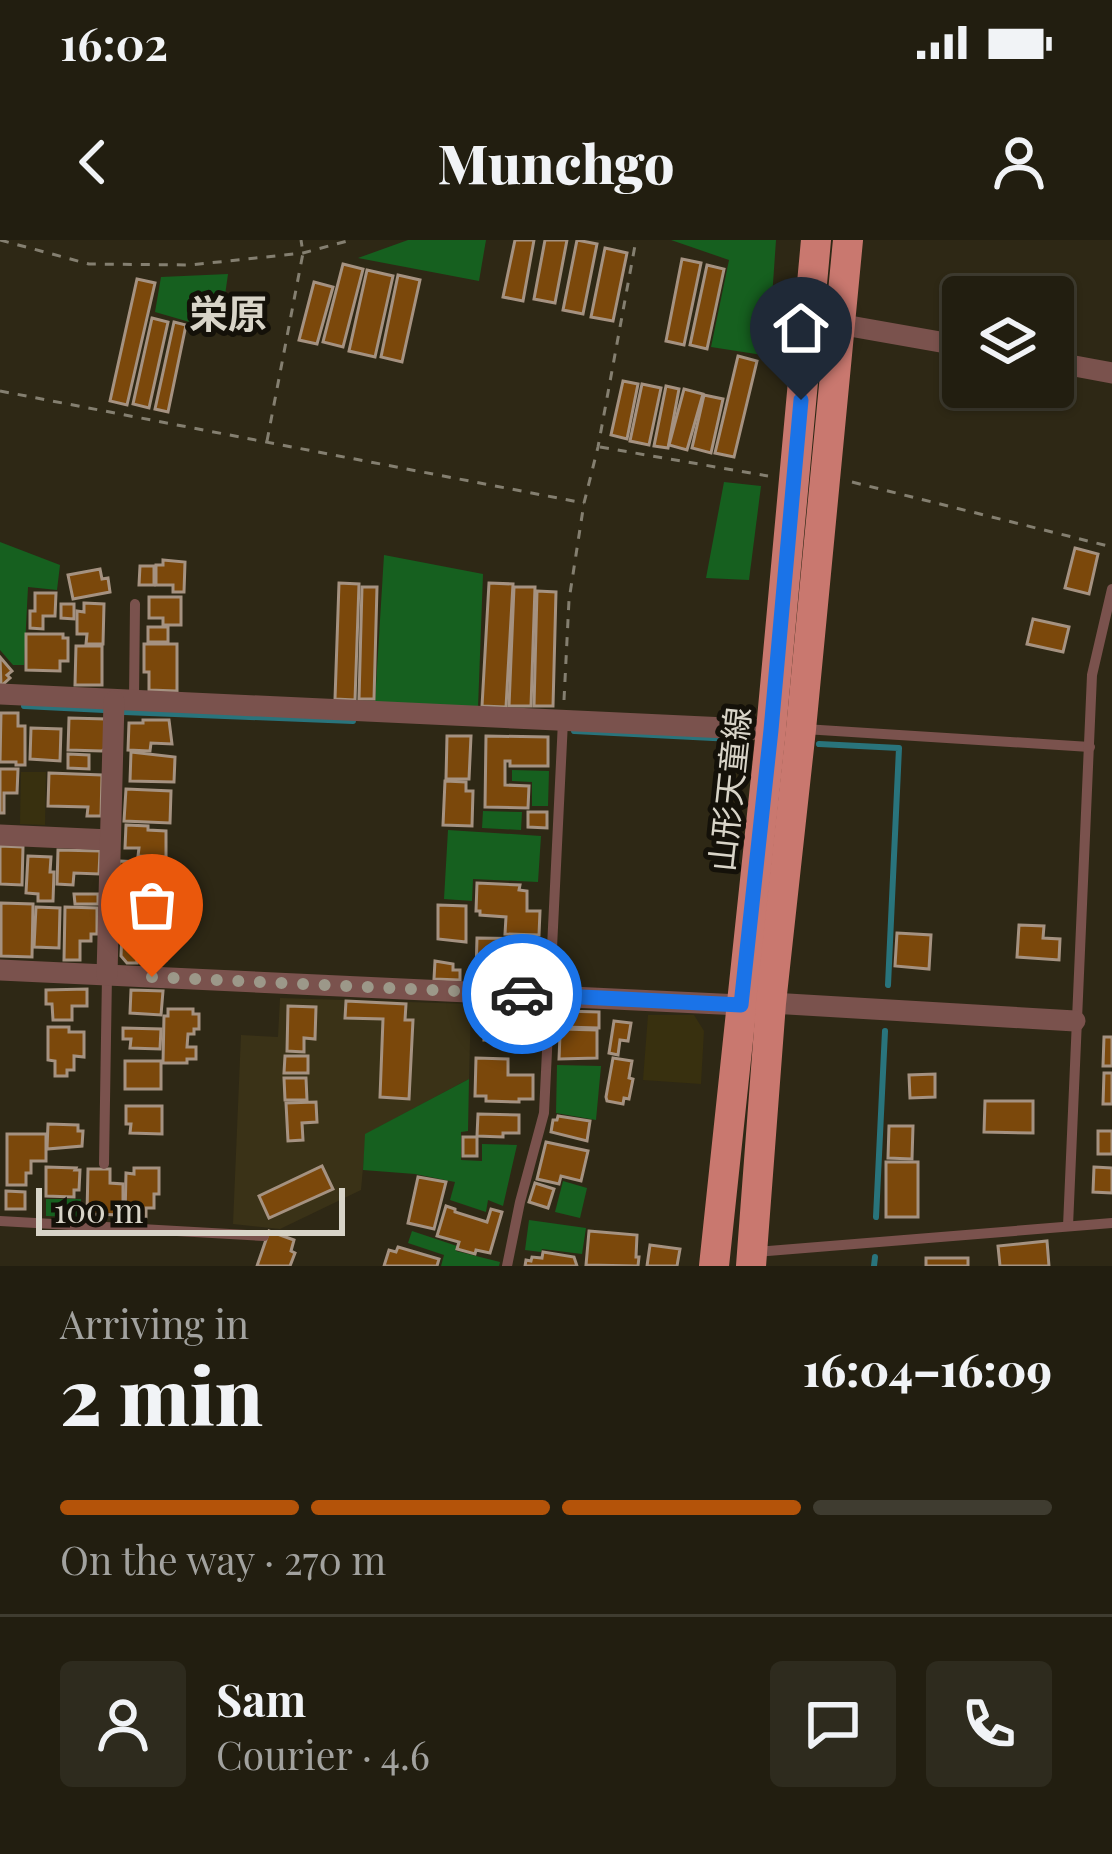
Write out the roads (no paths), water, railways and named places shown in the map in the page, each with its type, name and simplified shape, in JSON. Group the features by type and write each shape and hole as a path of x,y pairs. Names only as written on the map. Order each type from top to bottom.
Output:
{"main road":[{"path":"816,240 823,322"},
{"path":"823,322 848,240"},
{"name":"山形天童線","path":"714,1266 756,1004 823,322"},
{"path":"751,1259 756,1004"}],"street":[{"path":"823,322 942,342"},
{"path":"1074,366 1112,373"},
{"path":"0,694 786,730"},
{"path":"107,976 110,840 124,701"},
{"path":"0,835 110,840"},
{"path":"0,970 1075,1022"}],"lane":[{"path":"1068,1226 1092,675 1112,590"},
{"path":"124,701 135,604"},
{"path":"507,1266 544,1113 563,721"},
{"path":"786,730 1090,747"},
{"path":"104,1164 107,976"},
{"path":"0,1222 264,1236"},
{"path":"751,1259 1112,1223"}],"waterway":[{"path":"24,706 104,710"},
{"path":"124,712 353,721"},
{"path":"574,731 733,739"},
{"path":"819,744 899,748 888,985"},
{"path":"876,1217 885,1031"},
{"path":"874,1266 875,1257"}],"district":[{"name":"栄原","path":"228,312"}]}
